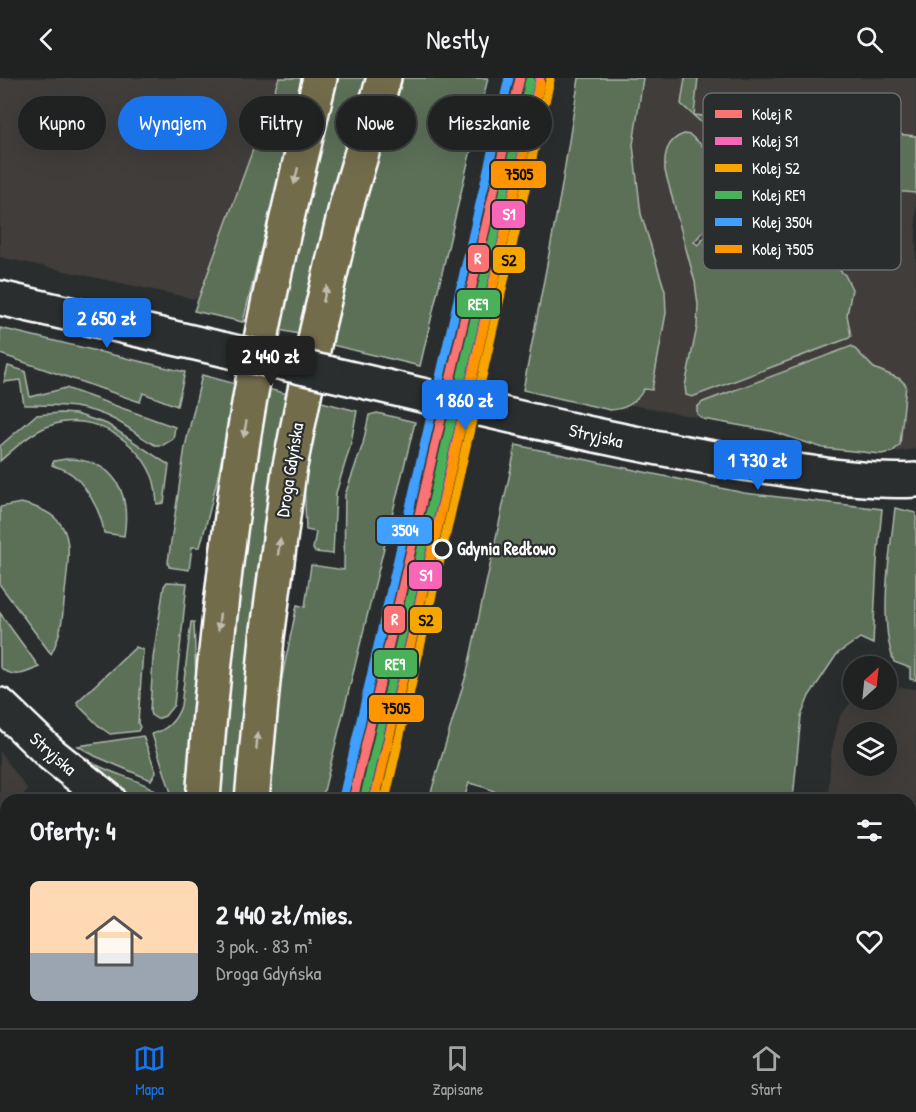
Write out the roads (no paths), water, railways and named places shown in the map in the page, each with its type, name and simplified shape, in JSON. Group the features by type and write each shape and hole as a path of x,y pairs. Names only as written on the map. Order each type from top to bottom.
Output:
{"main road":[{"path":"203,794 209,712 223,579 244,432 275,265 320,78"},
{"name":"Droga Gdyńska","path":"253,794 267,638 288,471 347,203 384,78"},
{"name":"Stryjska","path":"0,298 625,443 693,456 829,475 898,481 916,480"},
{"name":"Stryjska","path":"0,705 51,754 101,794"}],"rail line":[{"name":"3504","path":"344,794 509,78"},
{"name":"R","path":"354,794 520,78"},
{"name":"S1","path":"375,794 540,78"},
{"name":"RE9","path":"365,794 530,80"},
{"name":"S2","path":"386,794 550,80"},
{"name":"7505","path":"376,794 540,83"}],"place":[{"name":"Gdynia Redłowo","path":"442,549"}]}
